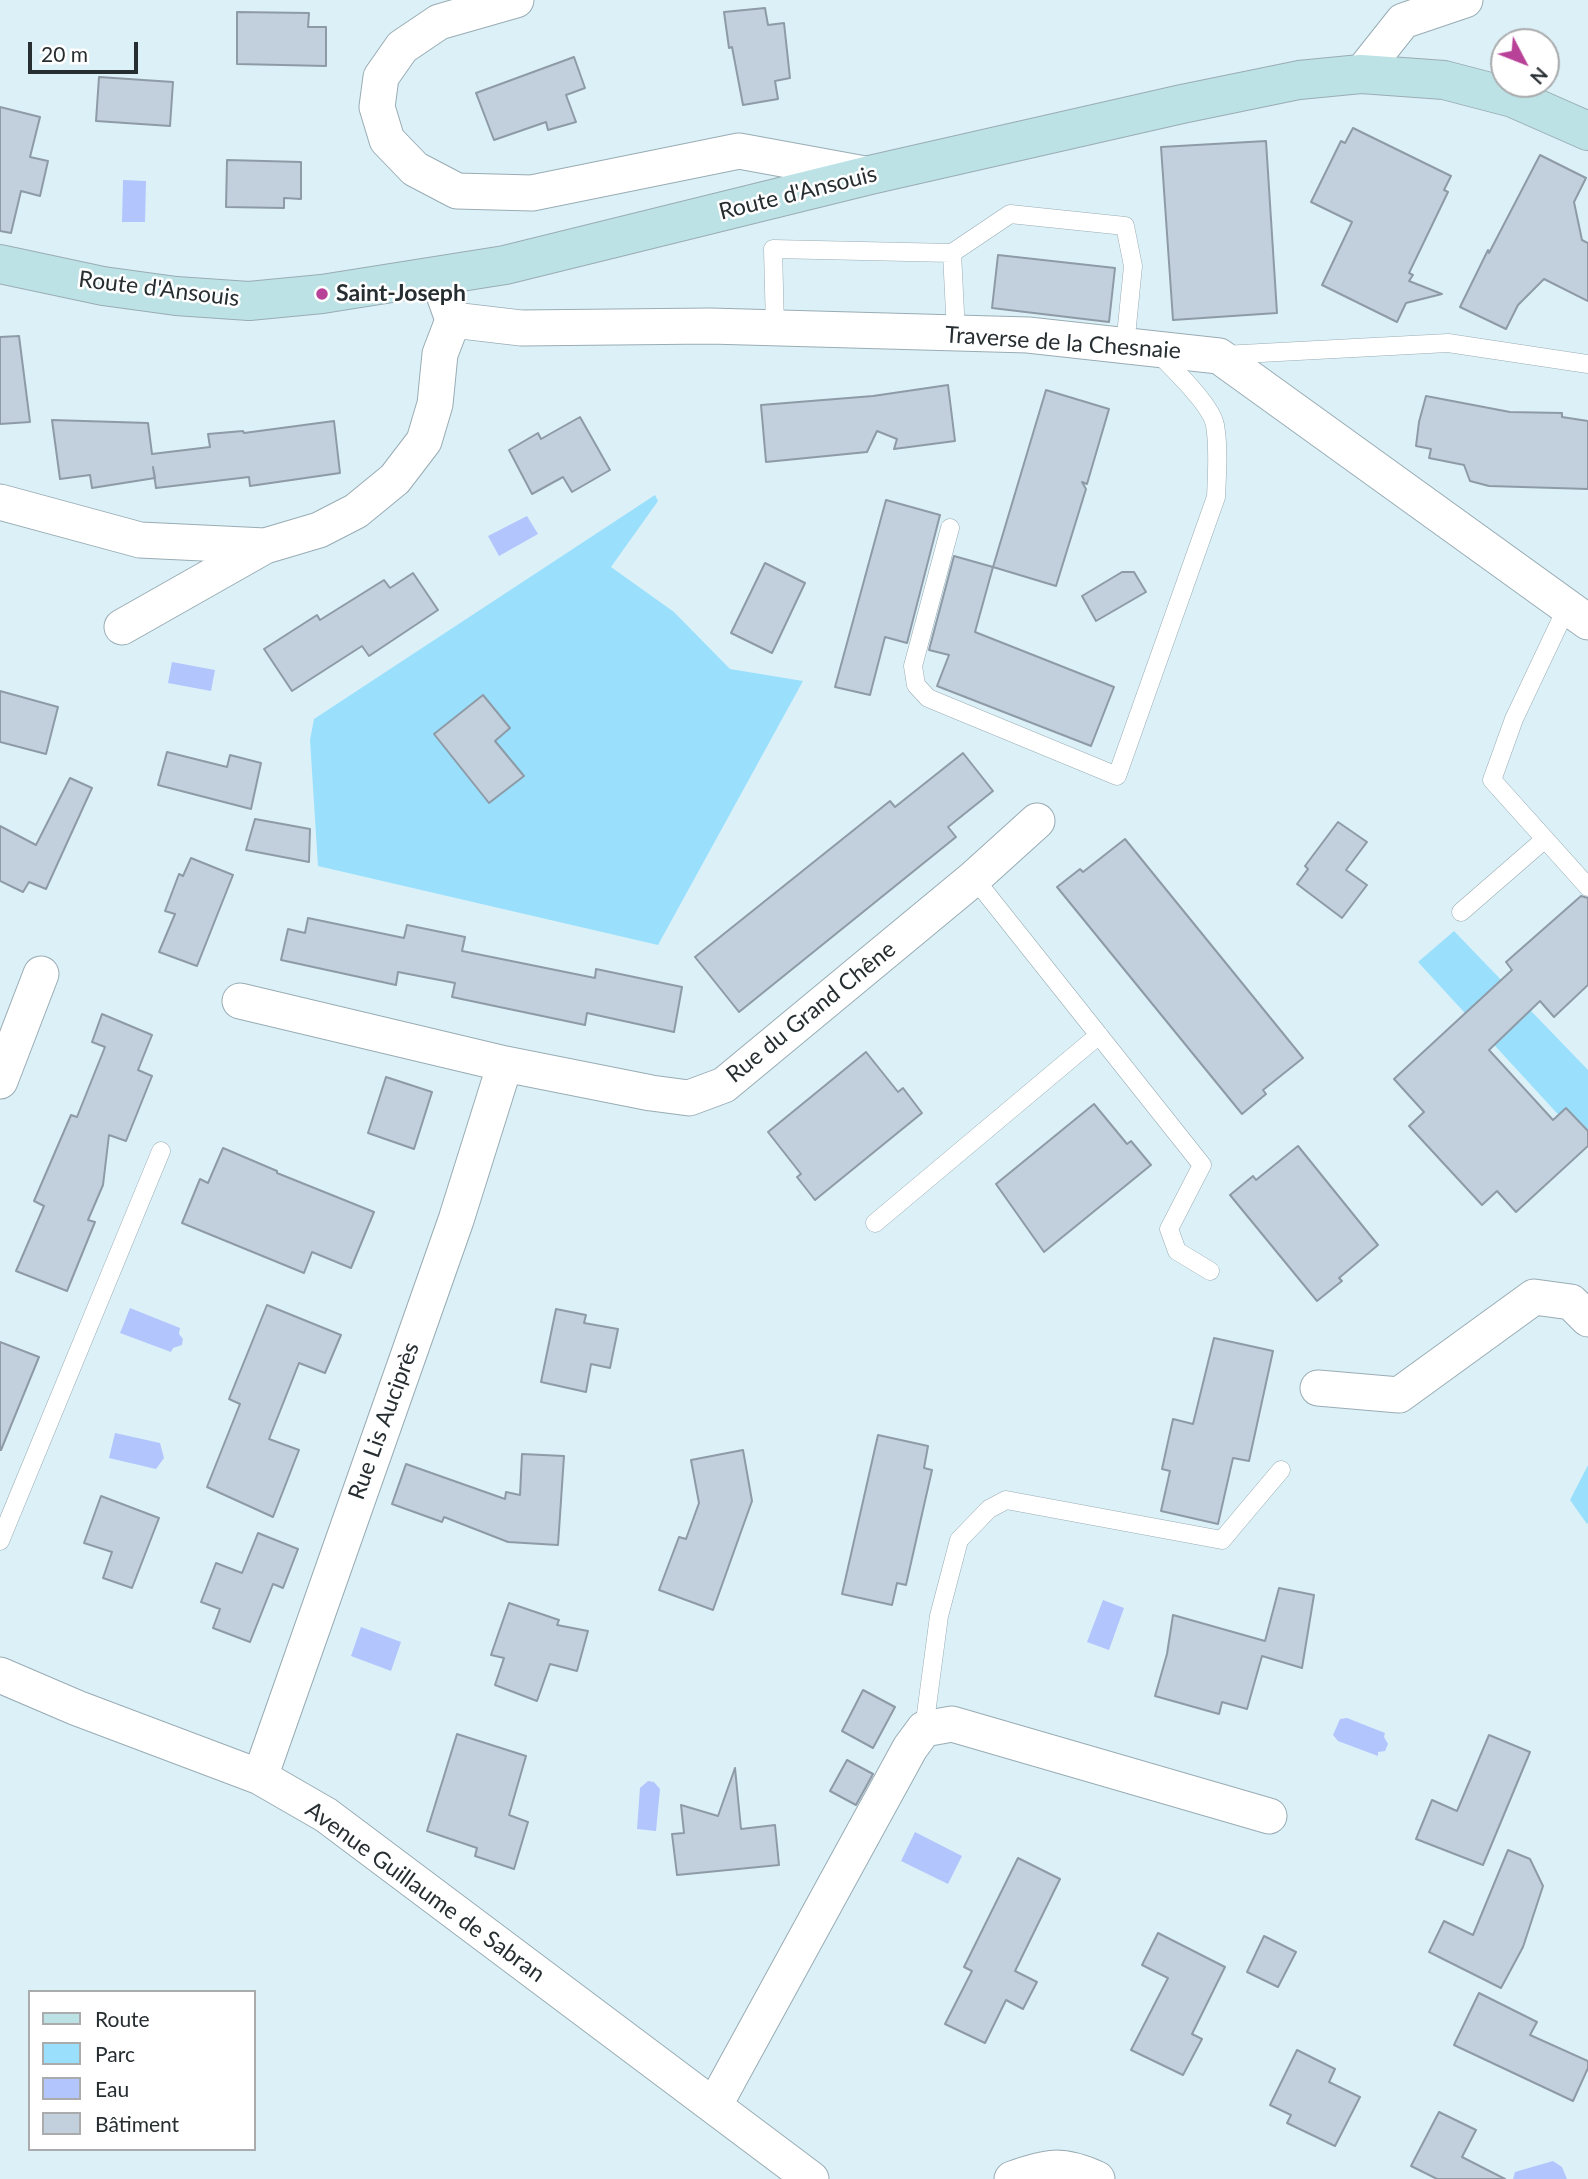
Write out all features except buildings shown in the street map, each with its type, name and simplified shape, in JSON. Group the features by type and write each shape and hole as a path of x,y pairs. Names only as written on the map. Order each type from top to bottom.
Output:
{"street":[{"path":"516,0 439,22 402,47 381,77 377,107 387,140 415,169 457,191 533,193 739,151 870,175"},
{"path":"1361,74 1403,21 1465,0"},
{"name":"Route d'Ansouis","path":"0,264 103,286 176,296 249,301 322,294 505,265 870,175 1221,96 1299,80 1361,74 1444,80 1513,98 1588,131"},
{"path":"122,627 265,546 319,530 356,511 395,479 424,441 435,404 440,354 453,320 437,275"},
{"name":"Traverse de la Chesnaie","path":"453,320 521,328 710,326 1028,335 1219,356 1577,614"},
{"path":"0,502 140,540 265,546"},
{"name":"Rue du Grand Chêne","path":"240,1000 505,1064 689,1098 724,1085 974,878 1037,821"},
{"path":"0,1081 41,974"},
{"name":"Rue Lis Auciprès","path":"260,1777 456,1220 505,1064"},
{"path":"1318,1388 1399,1395 1534,1297 1571,1302 1588,1319"},
{"name":"Avenue Guillaume de Sabran","path":"0,1675 77,1708 260,1777 326,1815 811,2179"},
{"path":"713,2106 910,1748 924,1729 952,1724 1269,1816"},
{"path":"1012,2179 1041,2168 1074,2168 1097,2179"}],"lane":[{"path":"775,328 773,249 952,253 1010,214 1125,226 1133,266 1139,347 1189,385 1214,422 1217,461 1216,497 1116,776 928,698 916,685 913,666 950,528"},
{"path":"952,253 956,334"},
{"path":"1219,356 1448,343 1588,365"},
{"path":"1577,614 1514,719 1492,780 1588,887"},
{"path":"1461,912 1545,839"},
{"path":"974,878 1202,1165 1169,1229 1177,1251 1210,1271"},
{"path":"875,1223 1099,1035"},
{"path":"0,1541 160,1151"},
{"path":"924,1729 939,1616 959,1540 989,1509 1006,1500 1222,1540 1281,1470"}],"green space":[{"path":"655,495 658,501 611,567 674,612 730,669 803,681 658,945 318,866 310,740 314,719"},
{"path":"1454,931 1588,1070 1588,1147 1418,962"},
{"path":"1588,1465 1588,1523 1587,1524 1570,1500"}],"water":[{"path":"123,180 146,181 145,222 122,222"},
{"path":"527,516 538,534 499,556 488,536"},
{"path":"172,662 215,670 211,691 168,683"},
{"path":"130,1308 180,1328 182,1345 173,1348 171,1352 120,1333"},
{"path":"115,1433 160,1443 164,1458 156,1469 109,1458"},
{"path":"1103,1600 1124,1608 1109,1650 1087,1642"},
{"path":"361,1627 401,1642 391,1671 351,1656"},
{"path":"1347,1718 1385,1733 1388,1744 1385,1751 1378,1752 1378,1756 1338,1741 1333,1735 1340,1719"},
{"path":"648,1781 654,1782 660,1789 656,1831 637,1829 640,1788"},
{"path":"915,1832 962,1856 948,1884 901,1861"},
{"path":"1553,2161 1562,2167 1567,2179 1513,2179 1515,2172"}],"place":[{"name":"Saint-Joseph","path":"322,294"}]}
